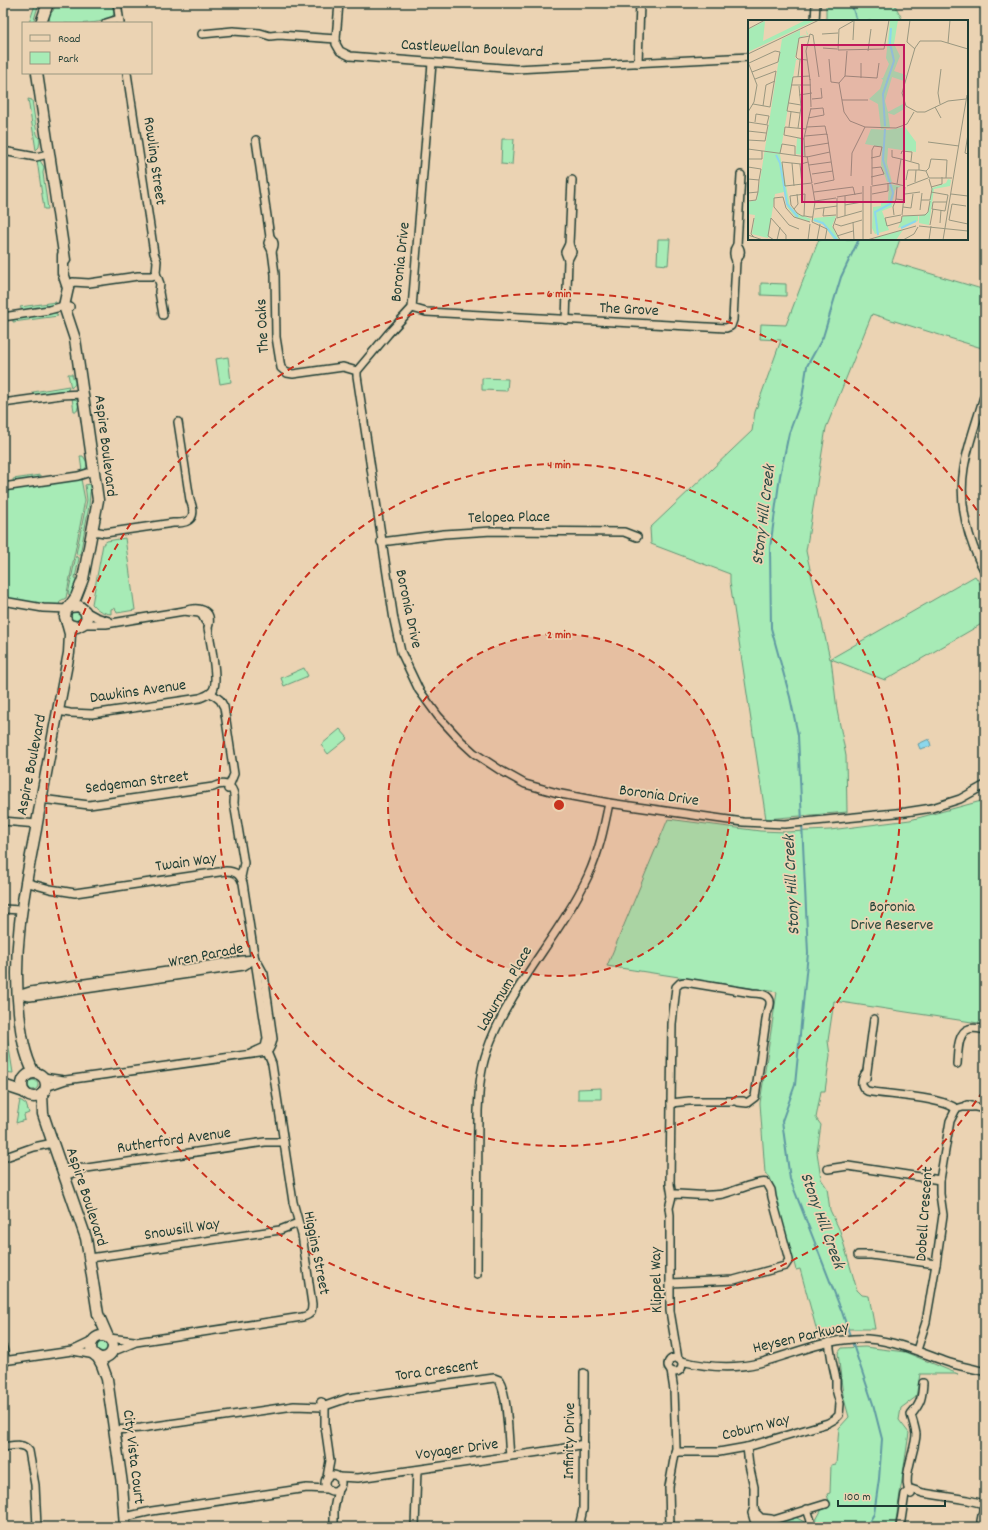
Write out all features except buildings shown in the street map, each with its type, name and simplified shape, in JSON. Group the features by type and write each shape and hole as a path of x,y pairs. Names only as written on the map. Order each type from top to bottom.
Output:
{"street":[{"path":"41,22 48,3"},
{"path":"117,3 120,21"},
{"path":"202,34 227,31 260,33 270,31 279,35 336,39 339,3"},
{"path":"638,63 640,3"},
{"path":"815,20 816,3"},
{"name":"Castlewellan Boulevard","path":"336,39 336,44 340,51 350,56 516,69 748,57"},
{"name":"Boronia Drive","path":"432,63 412,308 357,370 381,542 401,652 420,690 438,716 474,753 525,784 561,794 609,803 743,822 785,824 932,808 960,799 985,785"},
{"path":"37,74 64,258 71,285 153,273"},
{"name":"Rowling Street","path":"127,74 154,253 157,261 153,273 160,284 159,292 163,315"},
{"name":"The Oaks","path":"256,140 270,237 274,241 275,246 272,251 275,274 276,337 281,368 287,373 293,374 343,368 357,370"},
{"path":"3,150 36,157 48,152"},
{"name":"The Grove","path":"412,308 426,312 566,320 726,328 731,326 734,320 736,260 740,253 740,249 737,245 741,176"},
{"path":"566,320 568,260 572,252 569,244 572,180"},
{"name":"Aspire Boulevard","path":"69,608 83,580 98,500 75,339 75,320 66,308 71,285"},
{"path":"3,317 66,308"},
{"path":"3,403 61,395 70,391 83,391"},
{"path":"985,393 966,457 963,492 966,521 970,540 985,572"},
{"path":"93,529 114,531 173,523 187,515 190,500 178,422"},
{"path":"3,487 95,474"},
{"name":"Telopea Place","path":"381,542 444,534 492,531 624,532 637,537"},
{"name":"Aspire Boulevard","path":"83,580 85,610"},
{"path":"4,602 43,608 69,608 76,605 85,610 86,618 82,625 73,626 67,621 43,608"},
{"path":"67,621 65,614 69,608"},
{"name":"Dawkins Avenue","path":"85,610 102,620 114,622"},
{"name":"Dawkins Avenue","path":"58,709 71,709 80,713 92,714 200,698 213,694 216,677 208,628 202,615 195,612 184,611 106,624 82,625"},
{"name":"Aspire Boulevard","path":"67,621 70,634 69,653 20,913 17,949 17,995 25,1049 36,1081 43,1114 85,1234 98,1314 108,1338"},
{"name":"Aspire Boulevard","path":"69,653 82,625"},
{"path":"3,1081 66,1080 252,1053 270,1049 273,1038 264,974 255,959 243,883 238,875 242,857 234,803 234,793 228,788 234,774 224,707 222,702 213,694"},
{"name":"Sedgeman Street","path":"42,797 81,804 93,804 212,787 220,784 228,788"},
{"name":"Laburnum Place","path":"477,1274 479,1086 486,1052 501,1018 574,901 588,875 603,838 609,803"},
{"path":"3,821 15,823 24,822 36,826"},
{"name":"Twain Way","path":"25,884 75,893 226,871 238,875"},
{"path":"3,910 20,913"},
{"name":"Wren Parade","path":"17,995 30,997 244,966 255,959"},
{"path":"670,1282 715,1282 734,1280 787,1264 789,1260 772,1198 766,1188 763,1186 749,1186 722,1194 675,1195 671,1178 671,1101 672,1024 675,1001 681,988 694,984 766,994 770,1003 767,1013 756,1086 749,1098 738,1102 671,1101"},
{"path":"874,1019 865,1074 867,1085 872,1090 939,1102 954,1107 985,1109"},
{"path":"957,1064 961,1038 964,1032 969,1029 985,1030"},
{"name":"Higgins Street","path":"112,1353 136,1342 309,1315 311,1313 312,1304 301,1230 294,1210 272,1064 266,1050"},
{"path":"3,1085 36,1097 36,1081"},
{"path":"27,1094 22,1086 36,1081"},
{"name":"Aspire Boulevard","path":"27,1094 43,1114"},
{"name":"Dobell Crescent","path":"916,1350 926,1322 936,1264 943,1214 940,1194 940,1180 950,1121 954,1107"},
{"name":"Rutherford Avenue","path":"63,1173 87,1168 284,1139"},
{"path":"3,1158 52,1140"},
{"path":"828,1169 848,1166 940,1180"},
{"name":"Klippel Way","path":"675,1195 670,1215 670,1311 678,1364"},
{"name":"Snowsill Way","path":"280,1230 298,1223"},
{"name":"Snowsill Way","path":"90,1258 280,1230 301,1230"},
{"path":"858,1256 871,1255 936,1264"},
{"name":"Aspire Boulevard","path":"94,1340 98,1314"},
{"path":"3,1348 4,1361 72,1351 101,1336 108,1338 113,1346 107,1379"},
{"name":"Higgins Street","path":"108,1338 136,1342"},
{"name":"Heysen Parkway","path":"671,1371 675,1372 678,1364 699,1366 737,1366 758,1363 827,1343 841,1340 861,1339 889,1342 916,1350 945,1362 983,1370"},
{"path":"94,1340 92,1348 102,1365 107,1379"},
{"name":"Coburn Way","path":"676,1450 719,1452 744,1447 828,1423 836,1419 839,1416 840,1404 836,1389 836,1379 827,1343"},
{"path":"72,1351 106,1357 112,1353"},
{"path":"670,1527 669,1487 676,1450 674,1390 671,1371 668,1365 678,1364 674,1390"},
{"name":"Infinity Drive","path":"579,1527 583,1509 584,1373"},
{"name":"Tora Crescent","path":"115,1432 294,1406 305,1401 322,1405 337,1397 348,1398 487,1378 496,1378 501,1382 503,1388 513,1456"},
{"name":"City Vista Court","path":"107,1379 115,1432 125,1527"},
{"path":"900,1527 904,1507 910,1491 908,1476 916,1434 911,1415 920,1404 923,1383"},
{"path":"322,1405 330,1461 337,1477 341,1482 334,1509 334,1527"},
{"path":"3,1447 21,1445 26,1447 29,1451 35,1485 38,1527"},
{"name":"Voyager Drive","path":"337,1477 358,1478 560,1449 584,1447"},
{"path":"744,1447 754,1487 754,1508 755,1512 761,1518 778,1518 826,1504"},
{"path":"330,1461 325,1485 334,1509"},
{"path":"414,1470 416,1495 415,1527"},
{"path":"307,1488 332,1475 337,1477"},
{"name":"Voyager Drive","path":"339,1488 358,1478"},
{"path":"124,1514 137,1515 152,1511 307,1488 334,1491 339,1488"},
{"path":"910,1491 968,1500 985,1501 981,1525"},
{"name":"Infinity Drive","path":"583,1509 586,1518 584,1527"},
{"path":"807,1509 811,1521"}],"green space":[{"path":"56,3 113,3 114,14 110,18 98,22 50,22 49,14 53,11"},
{"path":"826,3 894,3 902,20 826,20"},
{"path":"35,5 38,6 33,22 29,22"},
{"path":"28,99 32,100 37,134 40,140 39,147 36,150"},
{"path":"502,139 514,139 512,165 501,164"},
{"path":"39,159 44,167 43,173 48,209 44,209 37,160"},
{"path":"658,239 670,239 668,265 657,264"},
{"path":"819,240 900,240 892,262 985,290 985,349 872,314 826,428 806,551 830,659 975,576 985,591 985,622 885,680 831,659 837,710 846,756 847,812 766,819 730,574 651,544 650,528 752,431 755,412 781,340 760,339 761,324 786,325"},
{"path":"761,283 786,284 786,296 761,295"},
{"path":"56,302 56,305 54,306 22,310 20,307"},
{"path":"56,313 58,316 13,322 13,319"},
{"path":"228,357 231,382 220,384 216,359"},
{"path":"68,374 72,374 75,381 75,384 71,388"},
{"path":"482,378 508,379 507,391 482,390"},
{"path":"69,386 68,390 34,395 33,392"},
{"path":"72,398 76,399 79,404 77,411 74,411"},
{"path":"80,456 83,456 87,463 87,467 84,471 82,471"},
{"path":"40,475 40,479 14,483 13,479"},
{"path":"81,479 85,500 66,598 60,601 59,607 3,599 3,490"},
{"path":"90,484 91,489 89,506 80,555 76,554 87,500 85,485"},
{"path":"125,538 135,610 117,613 115,608 111,609 111,614 106,613 99,610 92,604 103,544 107,541"},
{"path":"76,556 79,558 75,578 77,582 72,595 68,594"},
{"path":"74,611 78,611 80,612 80,620 74,621 71,618 71,614"},
{"path":"304,668 308,676 284,686 281,678"},
{"path":"340,729 348,738 328,754 321,745"},
{"name":"Boronia Drive Reserve","path":"985,800 985,1024 834,1001 828,1041 830,1055 825,1091 821,1091 816,1118 821,1125 817,1152 821,1179 827,1188 830,1210 840,1231 857,1290 862,1295 869,1296 875,1329 847,1329 818,1335 800,1269 796,1270 770,1177 765,1173 760,1103 777,992 607,966 668,819 760,831 786,832 830,830 910,820"},
{"path":"3,1010 13,1073 3,1072"},
{"path":"31,1080 35,1080 37,1081 37,1089 31,1090 28,1087 28,1083"},
{"path":"601,1088 601,1099 578,1099 578,1089"},
{"path":"20,1100 26,1104 29,1113 24,1115 25,1120 16,1123"},
{"path":"100,1342 104,1342 106,1343 106,1351 100,1352 97,1349 97,1345"},
{"path":"865,1347 905,1352 958,1374 920,1374 916,1397 901,1408 899,1420 909,1433 895,1527 762,1527 795,1517 808,1524 815,1522 822,1509 830,1506 827,1494 830,1493 831,1465 836,1464 839,1428 849,1417 843,1395 838,1353 842,1348"}],"water":[{"path":"929,739 931,746 920,749 918,744"}],"waterway":[{"name":"Stony Hill Creek","path":"851,3 857,20"},
{"name":"Stony Hill Creek","path":"859,240 841,277 823,337 807,366 802,398 789,433 780,476 770,548 771,628 790,697 798,735 808,953 795,1085 782,1121 790,1179 842,1312 873,1404 882,1439 879,1479 874,1514 866,1527"}]}
